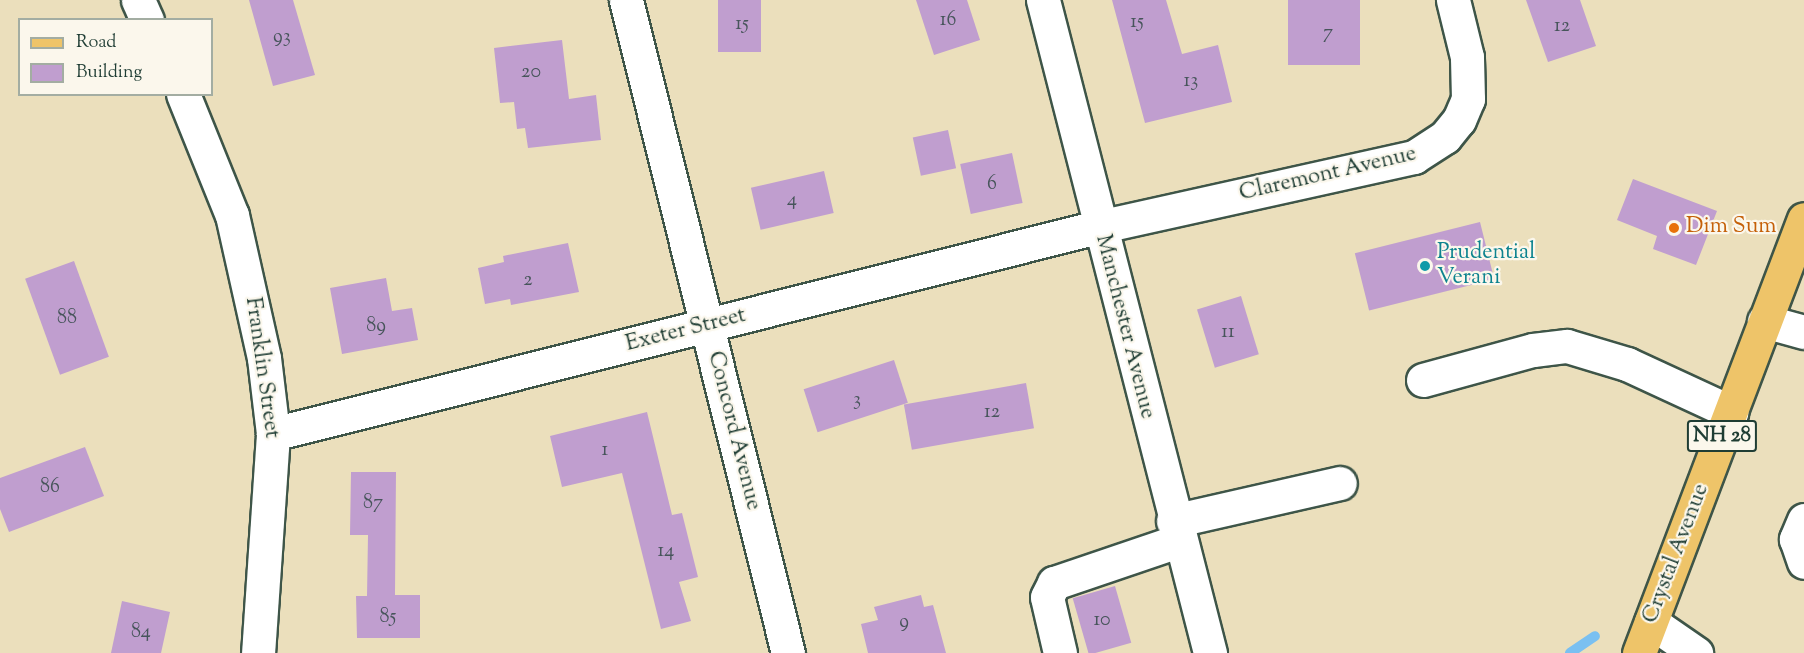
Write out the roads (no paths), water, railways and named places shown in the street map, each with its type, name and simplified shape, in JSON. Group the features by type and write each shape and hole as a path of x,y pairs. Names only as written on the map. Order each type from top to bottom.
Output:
{"main road":[{"name":"Crystal Avenue","path":"1639,653 1804,219"}],"street":[{"path":"138,0 146,18"},
{"name":"Concord Avenue","path":"626,0 788,653"},
{"name":"Manchester Avenue","path":"1043,0 1098,227 1176,531 1210,653"},
{"name":"Claremont Avenue","path":"1098,227 1414,158 1431,149 1459,120 1468,99 1467,57 1453,0"},
{"name":"Franklin Street","path":"184,96 232,215 264,358 273,434 258,653"},
{"name":"Exeter Street","path":"273,434 1098,227"},
{"path":"1764,321 1804,332"},
{"path":"1423,380 1533,350 1567,346 1627,364 1731,412"},
{"path":"1060,653 1047,597 1054,583 1176,531 1340,483"},
{"path":"1804,520 1796,539 1804,562"},
{"path":"1651,622 1696,653"}],"waterway":[{"path":"1570,653 1595,636"}],"place":[{"name":"Dim Sum","path":"1674,228"},
{"name":"Prudential Verani","path":"1425,266"}]}
